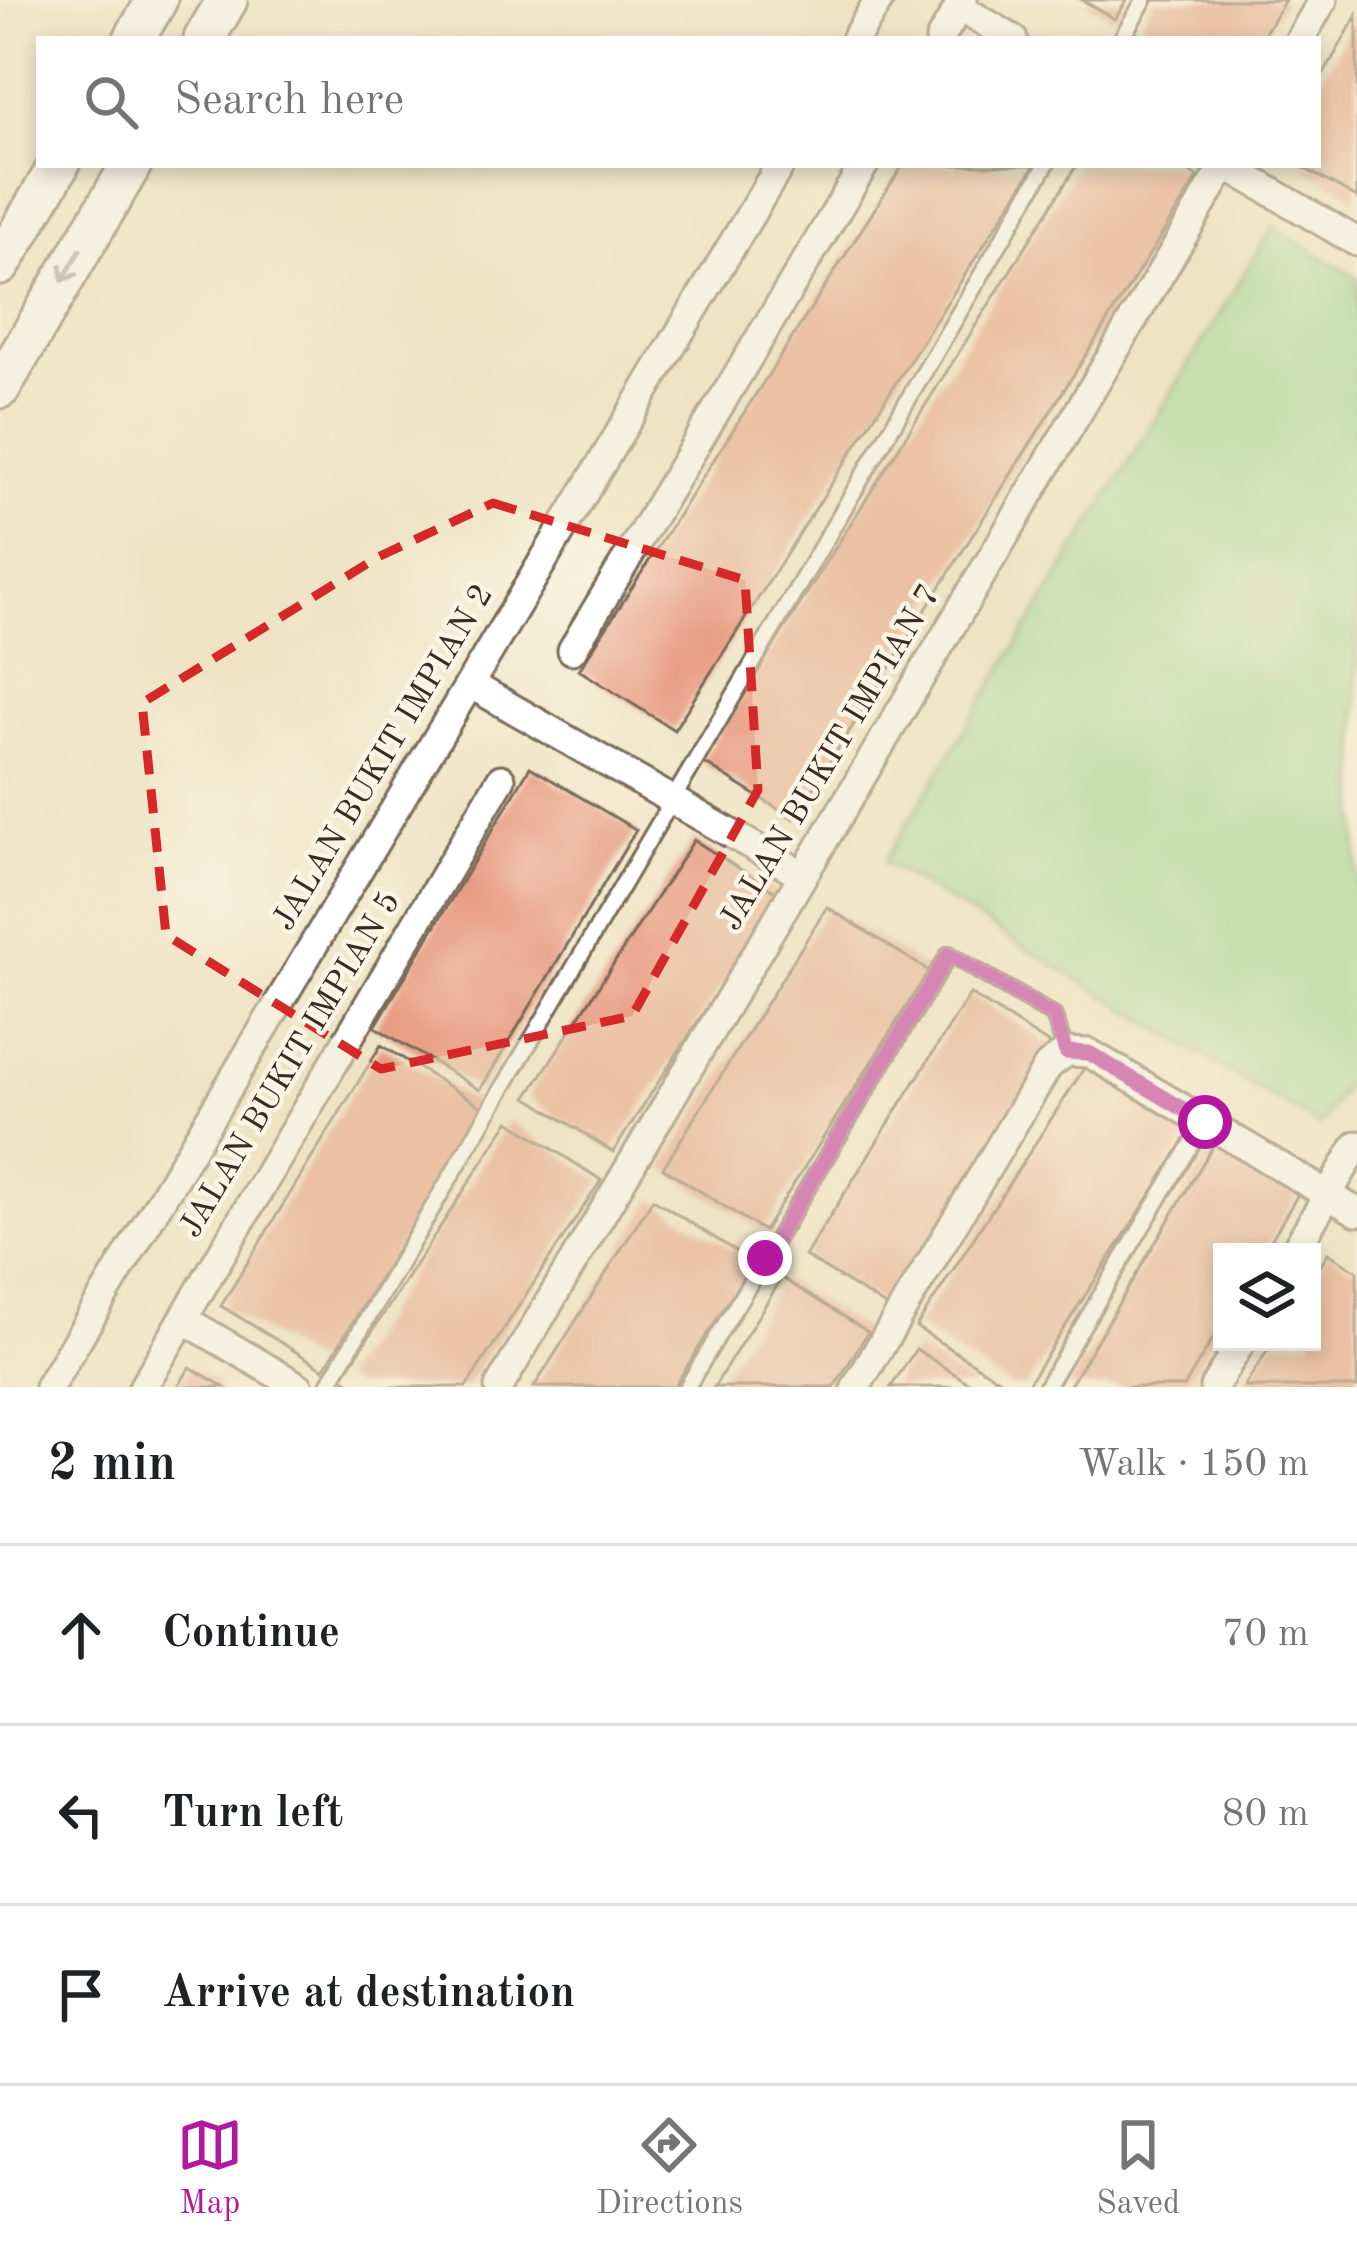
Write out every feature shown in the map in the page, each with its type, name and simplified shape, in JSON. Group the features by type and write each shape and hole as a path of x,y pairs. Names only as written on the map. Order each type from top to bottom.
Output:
{"main road":[{"path":"133,36 137,0"},
{"path":"135,36 157,0"},
{"path":"206,36 227,0"},
{"path":"0,266 57,168"},
{"path":"0,388 128,168"}],"street":[{"path":"857,36 879,0"},
{"path":"1302,36 1323,0"},
{"path":"942,36 961,4 1009,36"},
{"name":"JALAN BUKIT IMPIAN 2","path":"49,1387 778,168"},
{"path":"572,650 862,168"},
{"name":"JALAN BUKIT IMPIAN 7","path":"499,1387 1224,168"},
{"path":"1231,168 1357,242"},
{"path":"470,684 803,875"},
{"name":"JALAN BUKIT IMPIAN 5","path":"143,1387 501,779"},
{"path":"856,1387 1048,1066 1066,1052 1089,1053 1357,1212"},
{"path":"1299,1243 1357,1145"},
{"path":"183,1319 299,1387"},
{"path":"1214,1387 1236,1351"}],"lane":[{"path":"1123,36 1144,0"},
{"path":"327,1387 1044,168"},
{"path":"687,1387 949,954 1054,1016 1066,1052"},
{"path":"1046,1387 1205,1122"}],"highlighted area":[{"path":"493,503 745,580 758,790 632,1016 381,1069 166,935 142,703 378,557"}],"green space":[{"path":"1273,227 1357,278 1357,1066 1320,1126 884,862"}],"building":[{"path":"1082,0 1127,0 1115,19"},
{"path":"1154,0 1285,0 1263,36 1142,36 1135,32"},
{"path":"1357,15 1357,198 1304,168 1321,168 1321,79"},
{"path":"901,168 1033,168 674,730 579,670"},
{"path":"1075,168 1183,168 1198,177 794,819 701,761"},
{"path":"530,767 636,830 480,1090 375,1027"},
{"path":"694,840 780,895 613,1152 527,1097"},
{"path":"827,907 929,971 764,1231 663,1168"},
{"path":"970,994 1056,1048 892,1310 805,1256"},
{"path":"381,1045 484,1108 324,1369 221,1306"},
{"path":"1092,1056 1197,1123 1026,1387 1011,1387 916,1327"},
{"path":"509,1121 601,1180 466,1387 356,1387 342,1378"},
{"path":"1216,1141 1300,1191 1269,1243 1213,1243 1213,1338 1184,1387 1069,1387"},
{"path":"653,1199 753,1262 674,1387 534,1387"},
{"path":"1328,1253 1357,1271 1357,1387 1244,1387 1267,1351 1321,1351 1321,1264"},
{"path":"782,1278 868,1332 834,1387 714,1387"},
{"path":"916,1349 975,1387 891,1387"},
{"path":"190,1367 224,1387 178,1387"}],"route":[{"path":"765,1258 949,954 1054,1016 1066,1052 1089,1053 1205,1122"}]}
